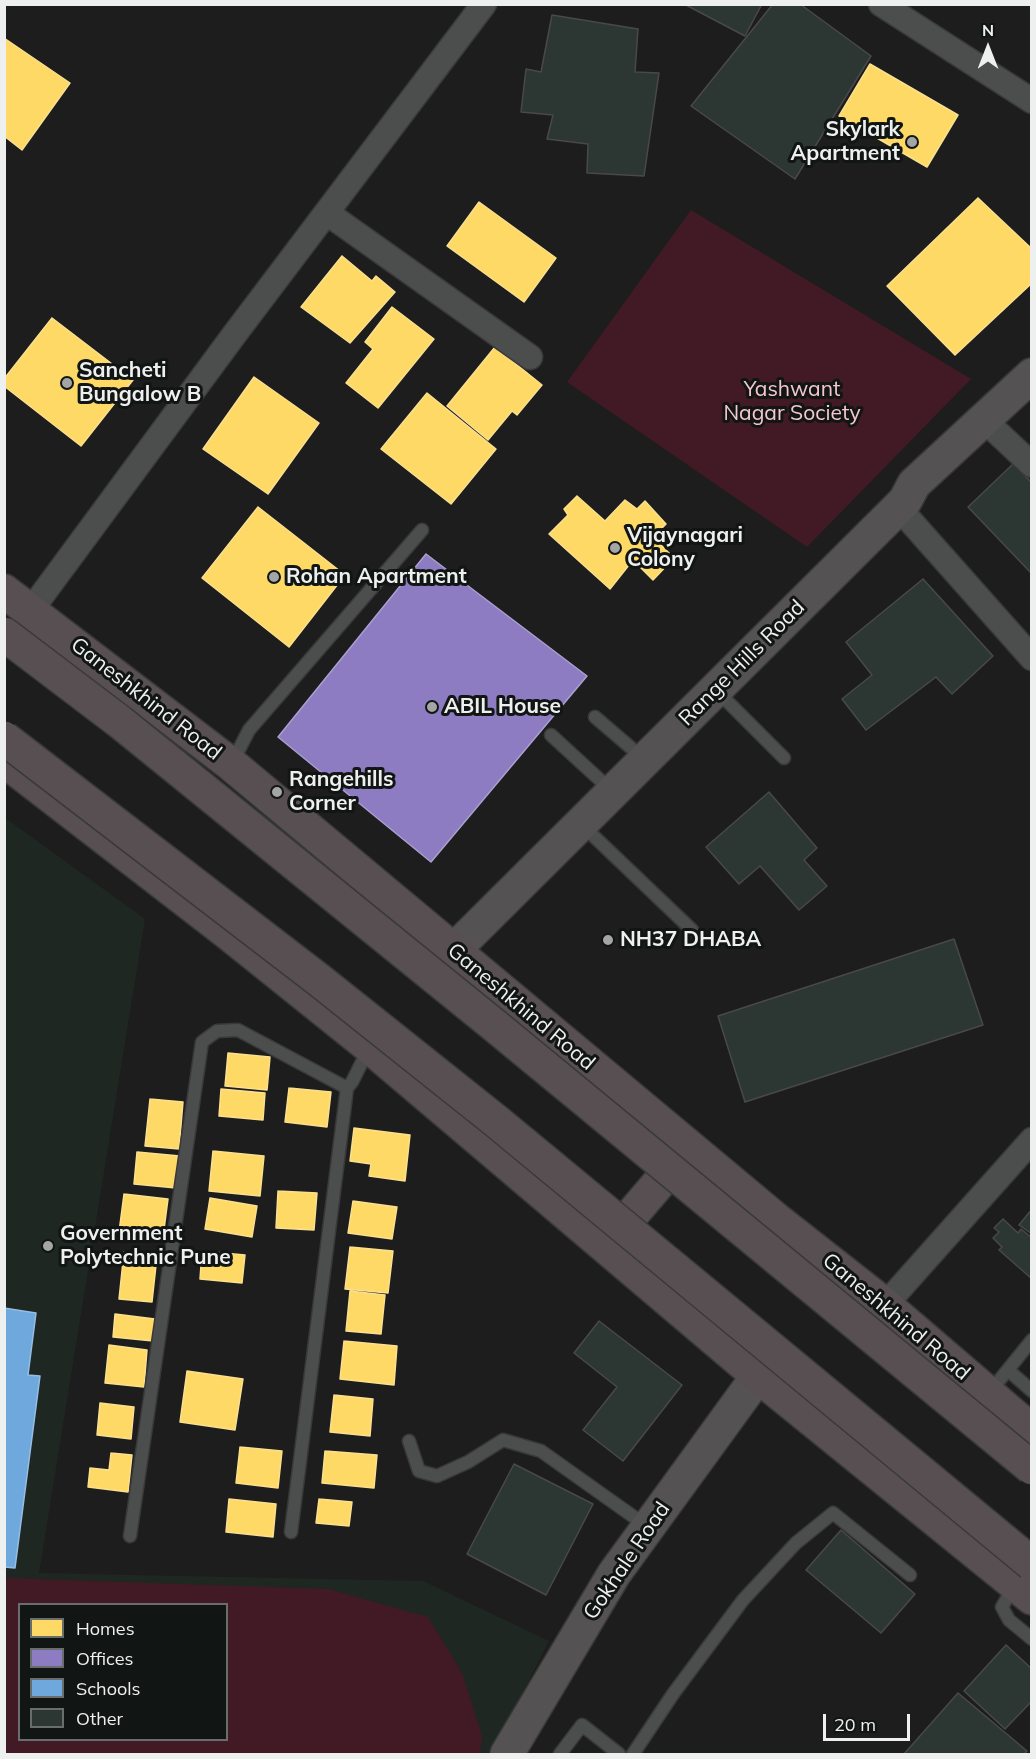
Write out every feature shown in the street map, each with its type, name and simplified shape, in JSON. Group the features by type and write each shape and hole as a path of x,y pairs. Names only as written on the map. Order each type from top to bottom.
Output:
{"main road":[{"name":"Range Hills Road","path":"453,951 902,504 914,484 992,427 1032,375"},
{"path":"992,427 1032,402"},
{"name":"Ganeshkhind Road","path":"4,591 231,765 778,1221 885,1305 998,1382 1032,1431"},
{"path":"4,634 120,722 494,1024 1032,1468"},
{"path":"5,757 370,1047 758,1376 1026,1582"},
{"path":"5,757 309,972 496,1121 1026,1582"},
{"path":"606,1246 689,1147"},
{"name":"Gokhale Road","path":"508,1754 614,1574 758,1376"}],"street":[{"path":"31,610 484,4"},
{"path":"881,4 1032,101"},
{"path":"327,213 530,357"},
{"path":"992,427 1032,465"},
{"path":"902,504 1032,658"},
{"path":"885,1305 1032,1140"}],"lane":[{"path":"231,765 249,730 422,530"},
{"path":"715,690 784,758"},
{"path":"595,717 645,760"},
{"path":"551,735 613,792"},
{"path":"580,824 692,930"},
{"path":"130,1536 202,1042 217,1031 238,1030 347,1088"},
{"path":"291,1532 347,1088 370,1047"},
{"path":"1032,1340 998,1382 1032,1391"},
{"path":"409,1441 419,1471 437,1476 468,1462 503,1440 541,1452 649,1527"},
{"path":"633,1755 673,1694 743,1600 796,1543 833,1513 910,1575"},
{"path":"1026,1582 1002,1607 1009,1620 1032,1639"},
{"path":"560,1755 582,1725 619,1755"}],"shaded area":[{"name":"Government Polytechnic Pune","path":"4,817 145,919 39,1573 423,1581 549,1641 492,1754 5,1754"}],"green space":[{"name":"Yashwant Nagar Society","path":"691,210 971,379 807,547 567,382"},
{"path":"5,1578 328,1589 428,1617 462,1673 482,1736 480,1754 5,1754"}],"building: Homes":[{"path":"4,38 70,83 22,150 4,136"},
{"name":"Skylark Apartment","path":"870,64 958,115 927,167 839,116"},
{"path":"978,198 1032,249 1032,283 955,355 887,286"},
{"path":"479,202 556,258 524,302 447,246"},
{"path":"342,256 372,281 376,276 395,292 350,343 301,307"},
{"path":"392,307 434,339 378,408 346,383 373,349 365,342"},
{"name":"Sancheti Bungalow B","path":"52,318 133,380 81,446 4,386 4,379"},
{"path":"495,347 542,385 517,415 512,411 488,440 447,406"},
{"path":"254,377 319,423 268,494 203,449"},
{"path":"427,393 496,449 451,504 381,449"},
{"name":"Vijaynagari Colony","path":"577,496 605,521 625,500 637,509 645,501 666,524 653,537 674,558 653,580 633,560 610,589 549,534 568,515 564,509"},
{"name":"Rohan Apartment","path":"258,507 345,575 289,647 202,578"},
{"path":"228,1053 270,1057 267,1090 225,1086"},
{"path":"289,1088 331,1092 327,1127 285,1122"},
{"path":"221,1089 265,1093 263,1120 219,1116"},
{"path":"150,1099 183,1102 179,1149 145,1146"},
{"path":"354,1128 410,1135 405,1181 369,1176 371,1164 350,1161"},
{"path":"213,1151 264,1156 260,1196 209,1191"},
{"path":"137,1152 180,1156 176,1188 134,1184"},
{"path":"278,1191 317,1193 314,1230 276,1228"},
{"path":"124,1194 168,1199 163,1237 119,1232"},
{"path":"210,1198 257,1206 252,1237 205,1229"},
{"path":"353,1201 397,1207 392,1239 348,1233"},
{"path":"350,1247 393,1251 388,1293 345,1289"},
{"path":"202,1251 245,1255 242,1283 200,1279"},
{"path":"124,1252 157,1256 152,1302 119,1299"},
{"path":"350,1291 385,1295 381,1334 346,1331"},
{"path":"115,1314 155,1319 153,1341 113,1337"},
{"path":"344,1341 397,1346 394,1385 340,1379"},
{"path":"109,1345 147,1350 144,1387 105,1383"},
{"path":"187,1371 243,1379 235,1430 180,1422"},
{"path":"334,1395 373,1399 370,1436 330,1432"},
{"path":"100,1403 134,1407 131,1439 97,1435"},
{"path":"240,1447 282,1451 278,1488 236,1483"},
{"path":"325,1451 377,1455 374,1488 322,1483"},
{"path":"111,1453 132,1455 128,1492 88,1487 90,1468 109,1470"},
{"path":"229,1499 276,1504 273,1537 226,1532"},
{"path":"319,1499 352,1502 349,1526 316,1523"}],"building: Offices":[{"name":"ABIL House","path":"426,554 587,676 431,862 278,737"}],"building: Schools":[{"path":"4,1308 36,1313 28,1375 40,1376 15,1568 4,1567"}],"building: Other":[{"path":"684,4 762,4 745,36"},
{"path":"773,4 800,4 871,56 795,179 691,106"},
{"path":"552,15 638,29 635,72 659,73 644,176 587,173 588,144 547,139 553,115 521,112 526,69 541,72"},
{"path":"1013,464 1032,483 1032,574 968,507"},
{"path":"923,579 993,656 952,694 936,677 866,730 842,699 872,675 846,642"},
{"path":"769,792 817,848 804,860 827,886 799,910 760,866 739,884 706,847"},
{"path":"954,939 983,1025 745,1102 718,1016"},
{"path":"1032,1209 1032,1234 1019,1225"},
{"path":"1003,1219 1018,1233 1021,1229 1032,1238 1032,1279 999,1250 1002,1247 993,1238 999,1232 994,1228"},
{"path":"599,1321 682,1385 623,1461 583,1430 617,1387 574,1353"},
{"path":"514,1464 593,1504 546,1595 467,1554"},
{"path":"841,1530 915,1594 881,1633 806,1570"},
{"path":"1006,1645 1032,1669 1032,1701 1005,1729 964,1691"},
{"path":"958,1693 1027,1751 1024,1754 904,1754"}],"place":[{"name":"Skylark Apartment","path":"912,142"},
{"name":"Sancheti Bungalow B","path":"67,383"},
{"name":"Vijaynagari Colony","path":"615,548"},
{"name":"Rohan Apartment","path":"274,577"},
{"name":"ABIL House","path":"432,707"},
{"name":"Rangehills Corner","path":"277,792"},
{"name":"NH37 DHABA","path":"608,940"},
{"name":"Government Polytechnic Pune","path":"48,1246"}]}
